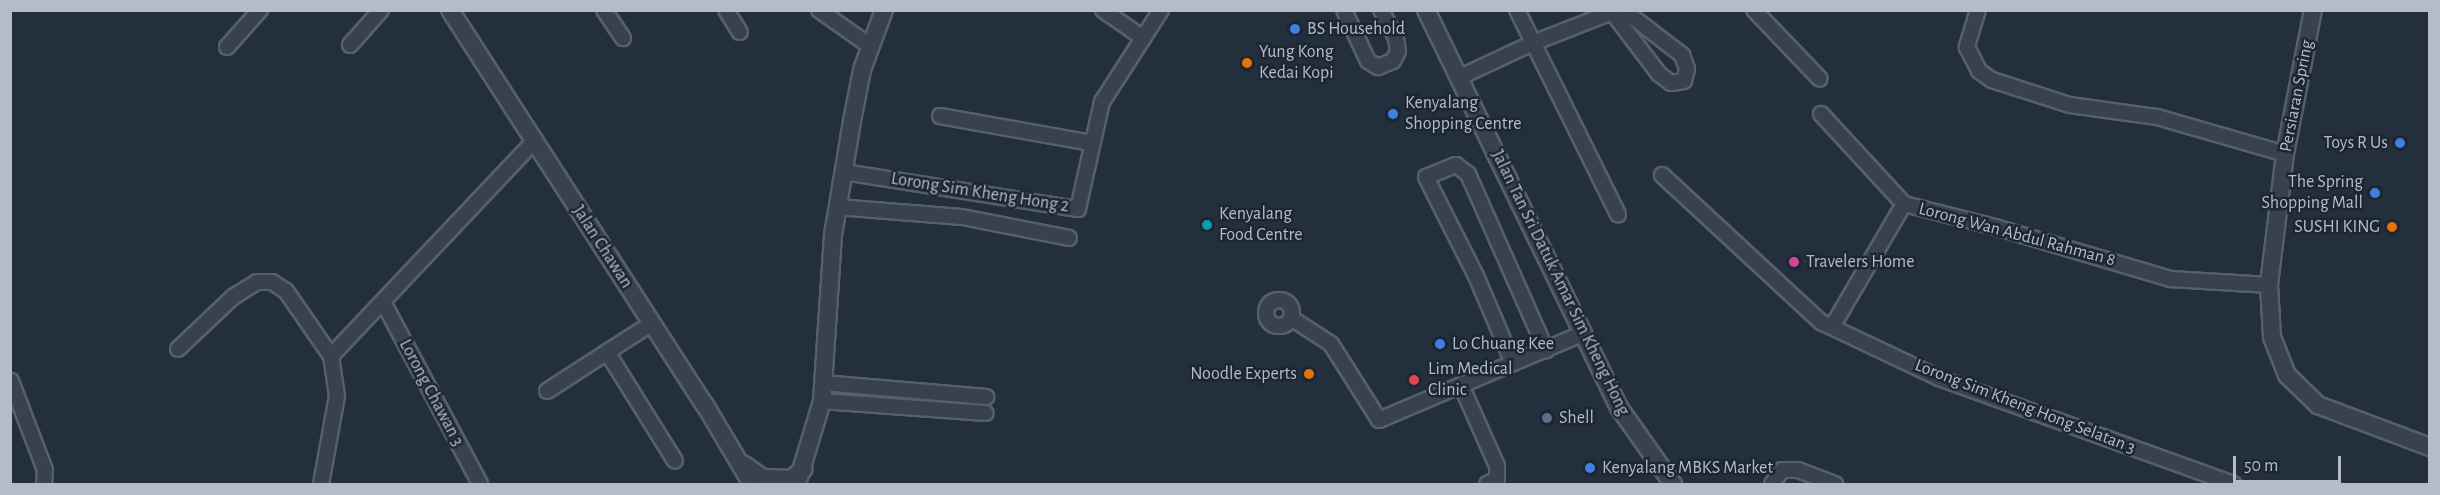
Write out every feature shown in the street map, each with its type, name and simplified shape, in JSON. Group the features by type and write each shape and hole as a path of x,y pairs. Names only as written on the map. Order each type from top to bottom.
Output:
{"street":[{"path":"227,47 260,10"},
{"path":"350,45 381,10"},
{"name":"Jalan Chawan","path":"450,10 743,464 752,484"},
{"path":"604,10 623,38"},
{"path":"726,10 740,32"},
{"path":"819,10 870,46"},
{"path":"743,464 764,477 791,479 800,477 822,400 837,207 870,46 884,10"},
{"path":"1103,10 1143,38"},
{"name":"Lorong Sim Kheng Hong 2","path":"844,171 1078,209 1102,102 1161,10"},
{"path":"1344,10 1368,61 1378,67 1393,61 1398,51 1396,38 1381,10"},
{"name":"Jalan Tan Sri Datuk Amar Sim Kheng Hong","path":"1426,10 1620,409 1673,484"},
{"path":"1517,10 1618,214"},
{"path":"1754,10 1820,79"},
{"path":"1978,10 1967,46 1979,71 1992,80 2070,105 2157,117 2285,154"},
{"name":"Persiaran Spring","path":"2313,10 2285,154 2269,285 2272,337 2278,358 2300,389 2318,405 2430,447"},
{"path":"1460,77 1533,43 1612,12 1626,12 1682,55 1687,69 1684,81 1671,83 1659,74 1612,12"},
{"path":"1821,114 1904,204"},
{"path":"940,116 1092,143"},
{"path":"332,356 534,141"},
{"path":"1513,363 1476,276 1426,177 1456,165 1463,167 1546,350"},
{"name":"Lorong Sim Kheng Hong Selatan 3","path":"1662,175 1811,315 1832,327 1939,378 2234,484"},
{"name":"Lorong Wan Abdul Rahman 8","path":"1832,327 1904,204 1995,226 2171,279 2269,285"},
{"path":"837,207 962,217 1069,238"},
{"path":"178,349 233,297 257,282 272,282 295,302 332,356 337,396 321,484"},
{"name":"Lorong Chawan 3","path":"382,302 480,484"},
{"path":"1291,318 1331,344 1380,420 1582,334"},
{"path":"547,391 652,323"},
{"path":"607,352 675,461"},
{"path":"12,381 45,470 44,484"},
{"path":"823,383 986,397"},
{"path":"1461,385 1497,466 1497,479 1487,484"},
{"path":"822,400 986,413"},
{"path":"1772,484 1782,470 1798,470 1835,484"}],"place":[{"name":"BS Household","path":"1295,29"},
{"name":"Yung Kong Kedai Kopi","path":"1247,63"},
{"name":"Kenyalang Shopping Centre","path":"1393,114"},
{"name":"Toys R Us","path":"2400,143"},
{"name":"The Spring Shopping Mall","path":"2375,193"},
{"name":"Kenyalang Food Centre","path":"1207,225"},
{"name":"SUSHI KING","path":"2392,227"},
{"name":"Travelers Home","path":"1794,262"},
{"name":"Lo Chuang Kee","path":"1440,344"},
{"name":"Noodle Experts","path":"1309,374"},
{"name":"Lim Medical Clinic","path":"1414,380"},
{"name":"Shell","path":"1547,418"},
{"name":"Kenyalang MBKS Market","path":"1590,468"}]}
